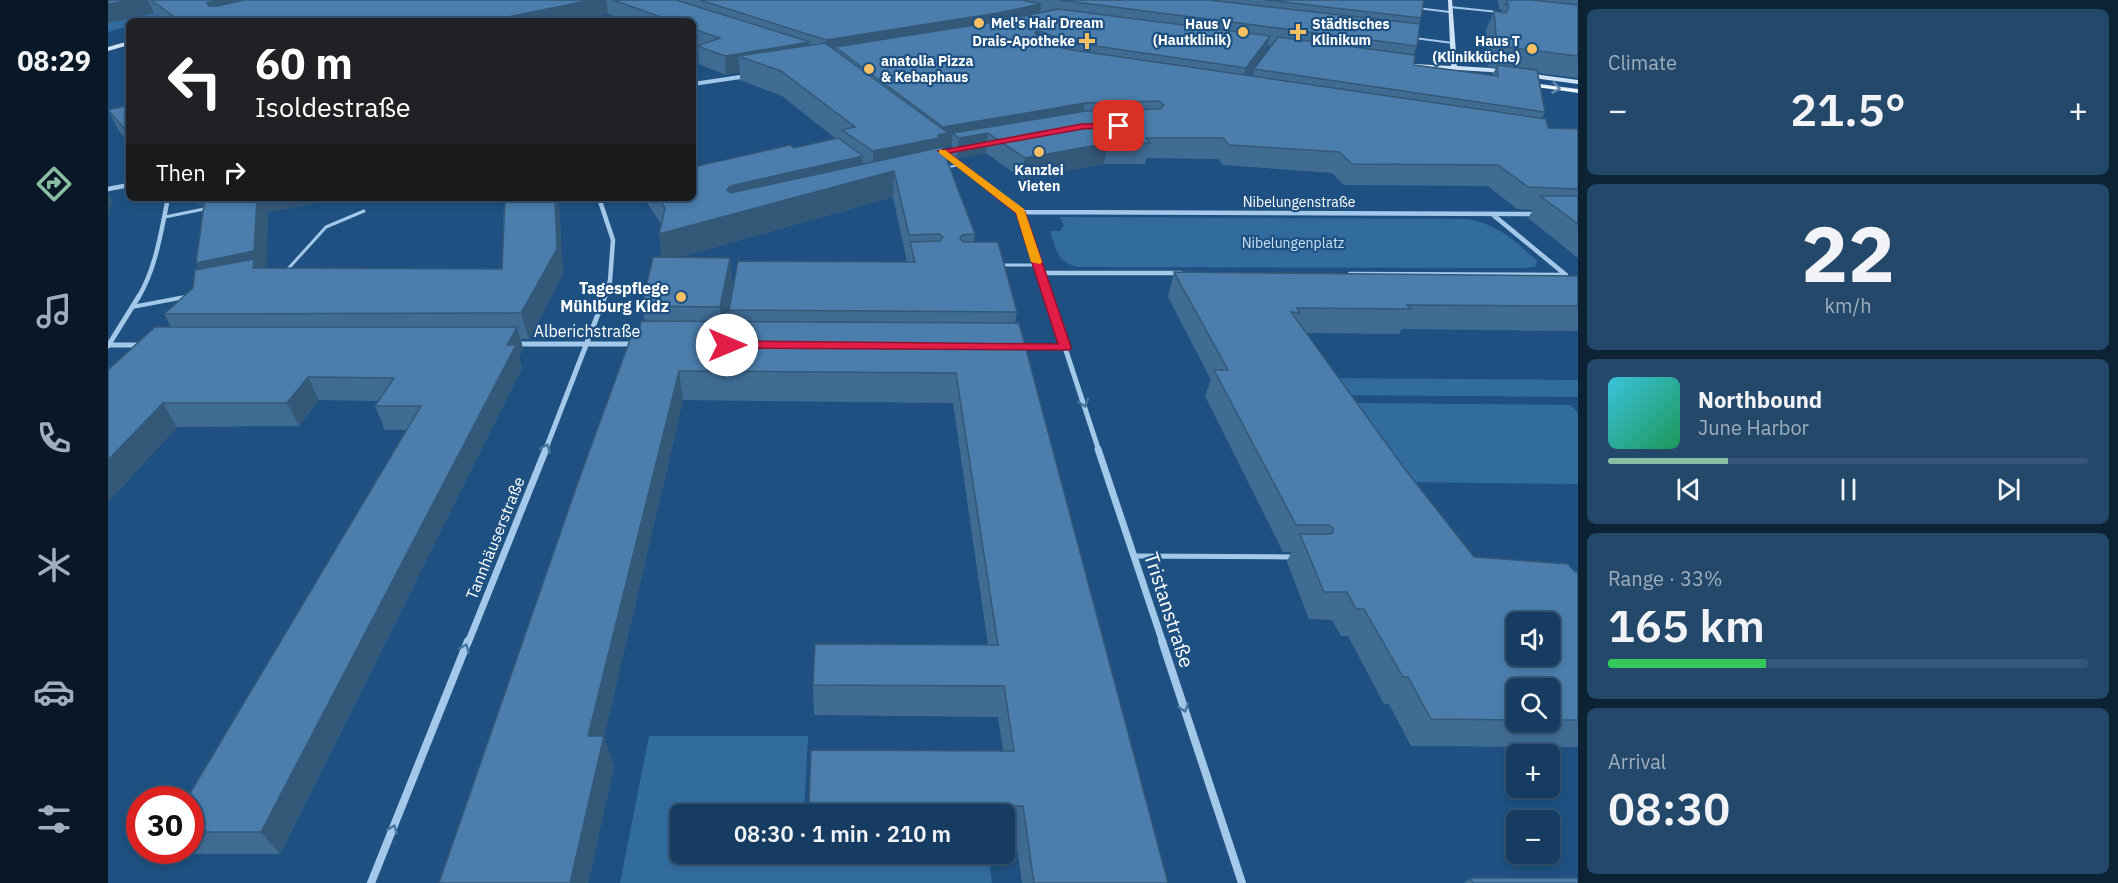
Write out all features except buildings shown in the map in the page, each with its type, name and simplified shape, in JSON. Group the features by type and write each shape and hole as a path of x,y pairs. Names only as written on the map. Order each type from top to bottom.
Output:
{"main road":[{"path":"1450,6 1455,71"},
{"path":"108,49 126,44"},
{"path":"1408,67 1578,82"},
{"path":"1455,71 1484,78"},
{"path":"1514,82 1537,89 1578,91"}],"street":[{"path":"696,84 749,75"},
{"path":"933,144 1020,212"},
{"path":"942,151 952,149"},
{"path":"108,189 126,186"},
{"path":"108,345 145,286 158,248 168,201"},
{"name":"Tannhäuserstraße","path":"371,883 588,344 610,281 614,240 600,201"},
{"name":"Nibelungenstraße","path":"1020,212 1546,214"},
{"name":"Tristanstraße","path":"1020,212 1242,883"},
{"path":"1346,274 1566,275 1492,214"},
{"path":"1040,273 1193,273"},
{"name":"Alberichstraße","path":"504,344 646,344"},
{"path":"108,345 145,345"},
{"path":"1007,347 1065,347"}],"lane":[{"path":"1416,8 1450,6 1500,13"},
{"path":"1489,11 1490,18"},
{"path":"1414,39 1453,43"},
{"path":"937,169 959,165"},
{"path":"165,217 220,206"},
{"path":"281,277 326,227 364,211"},
{"path":"994,265 1038,265"},
{"path":"132,307 189,296"},
{"path":"1134,556 1304,557"}],"green space":[{"path":"108,0 194,0 216,5 163,18 126,18 126,27 108,32"},
{"name":"Nibelungenplatz","path":"1060,217 1469,219 1489,225 1506,235 1537,261 1535,267 1520,268 1078,267 1065,262 1056,249 1050,231 1060,231 1064,225"},
{"path":"1314,378 1578,380 1578,397 1326,395"},
{"path":"1350,403 1571,405 1578,413 1578,484 1405,482"},
{"path":"649,736 808,736 805,804 670,804 670,864 989,864 992,883 620,883"}],"tram line":[{"path":"1522,84 1578,91"}],"slow traffic":[{"path":"942,151 1020,212 1037,262"}],"place":[{"name":"Mel's Hair Dream","path":"979,23"},
{"name":"Haus V (Hautklinik)","path":"1243,32"},
{"name":"Städtisches Klinikum","path":"1298,32"},
{"name":"Drais-Apotheke","path":"1087,41"},
{"name":"Haus T (Klinikküche)","path":"1532,49"},
{"name":"anatolia Pizza & Kebaphaus","path":"869,69"},
{"name":"Kanzlei Vieten","path":"1039,152"},
{"name":"Tagespflege Mühlburg Kidz","path":"681,297"}],"route":[{"path":"727,345 1065,347 1020,212 942,151 1082,127 1119,126"}]}
